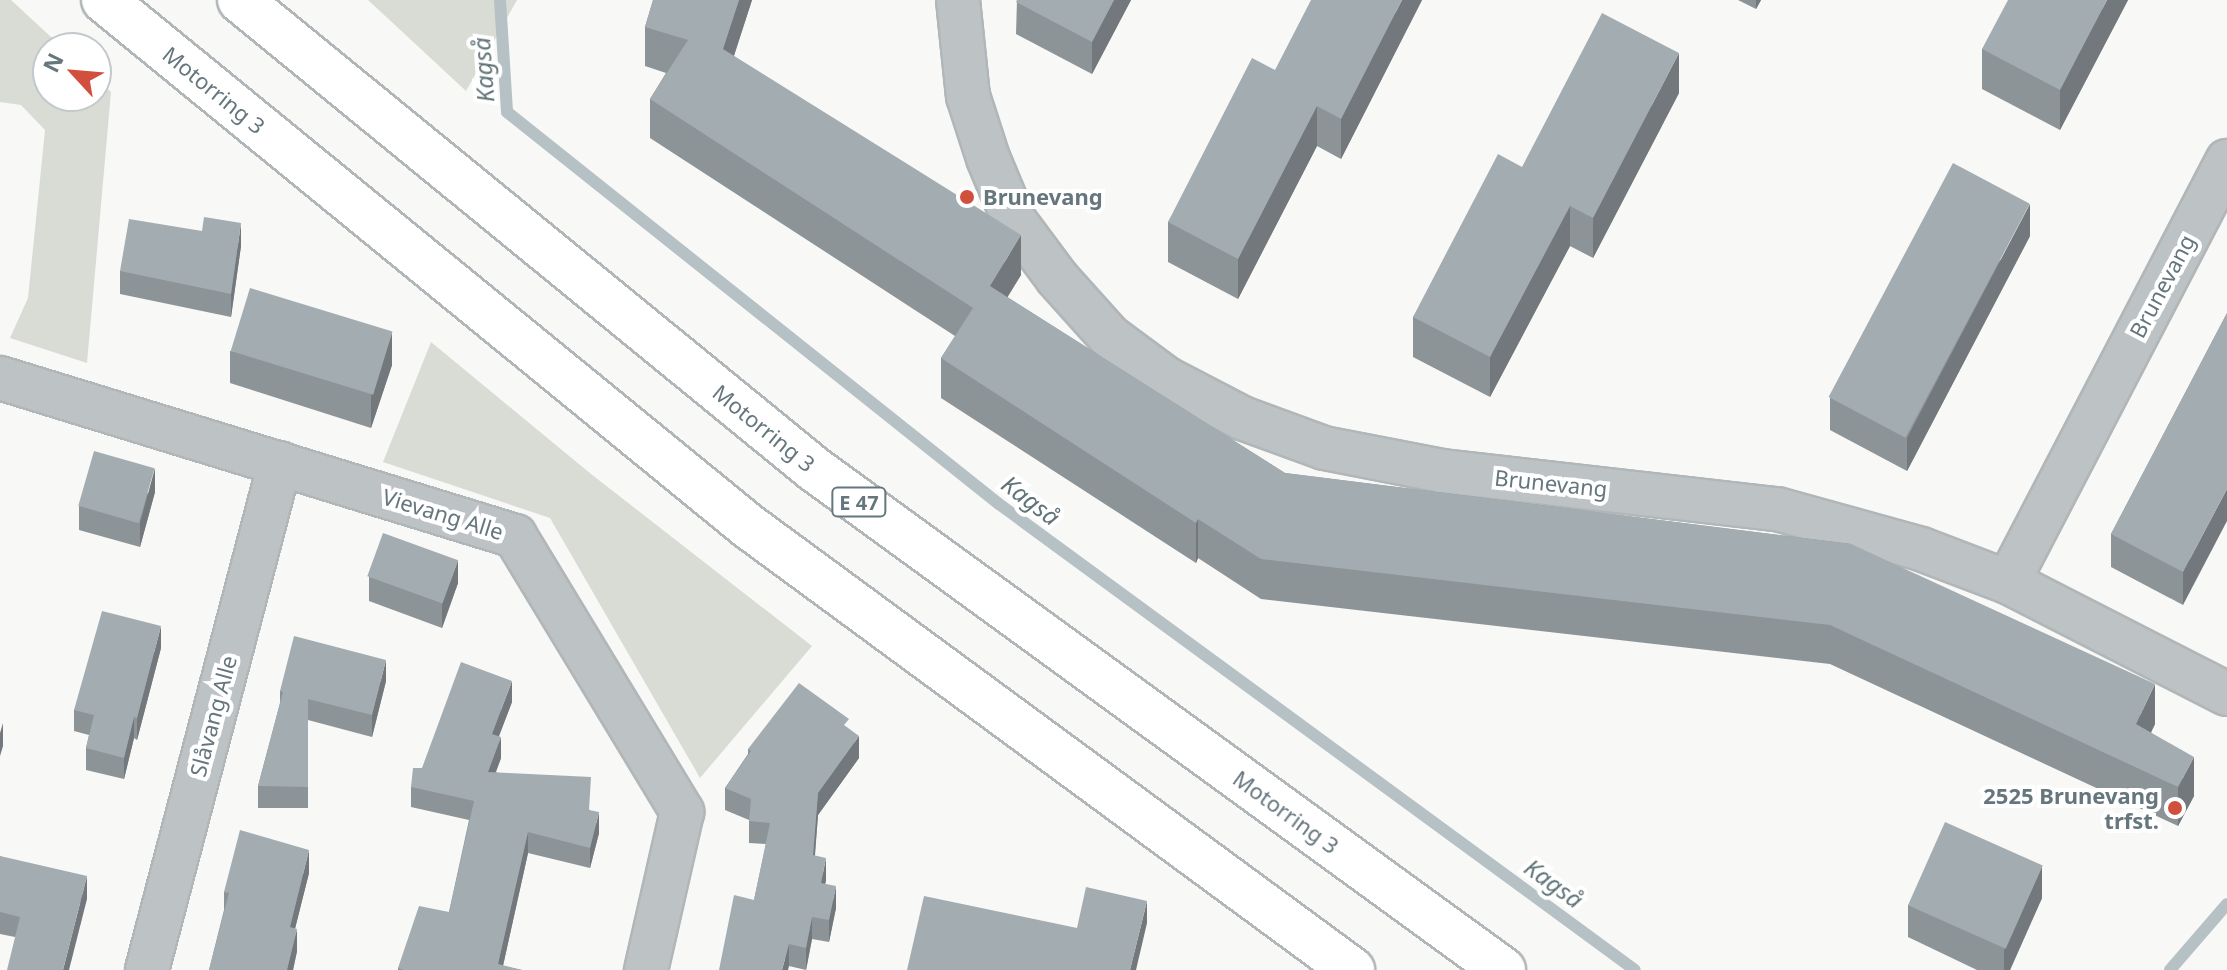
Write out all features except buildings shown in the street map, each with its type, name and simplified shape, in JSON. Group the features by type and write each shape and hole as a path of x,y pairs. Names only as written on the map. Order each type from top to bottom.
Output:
{"highway":[{"name":"Motorring 3","path":"104,0 748,526 1352,970"},
{"name":"Motorring 3","path":"240,0 814,469 1503,970"}],"street":[{"name":"Brunevang","path":"958,0 968,96 988,158 1014,220 1057,278 1110,337 1167,379 1242,418 1324,448 1442,471 1777,509 1921,549 2008,582 2227,694"},
{"name":"Brunevang","path":"2008,582 2227,161"},
{"name":"Vievang Alle","path":"0,378 515,536 682,812 646,970"},
{"name":"Slåvang Alle","path":"147,970 280,463"}],"shaded area":[{"path":"0,0 11,0 46,32 32,32 32,112 109,112 87,363 10,338 28,298 45,130 21,105 0,102"},
{"path":"368,0 517,0 466,91"},
{"path":"431,342 591,474 812,646 700,778 550,518 383,462"}],"waterway":[{"name":"Kagså","path":"500,0 507,112 999,504 1635,970"},
{"path":"2170,970 2227,904"}],"place":[{"name":"Brunevang","path":"967,197"},
{"name":"2525 Brunevang trfst.","path":"2175,808"}]}
